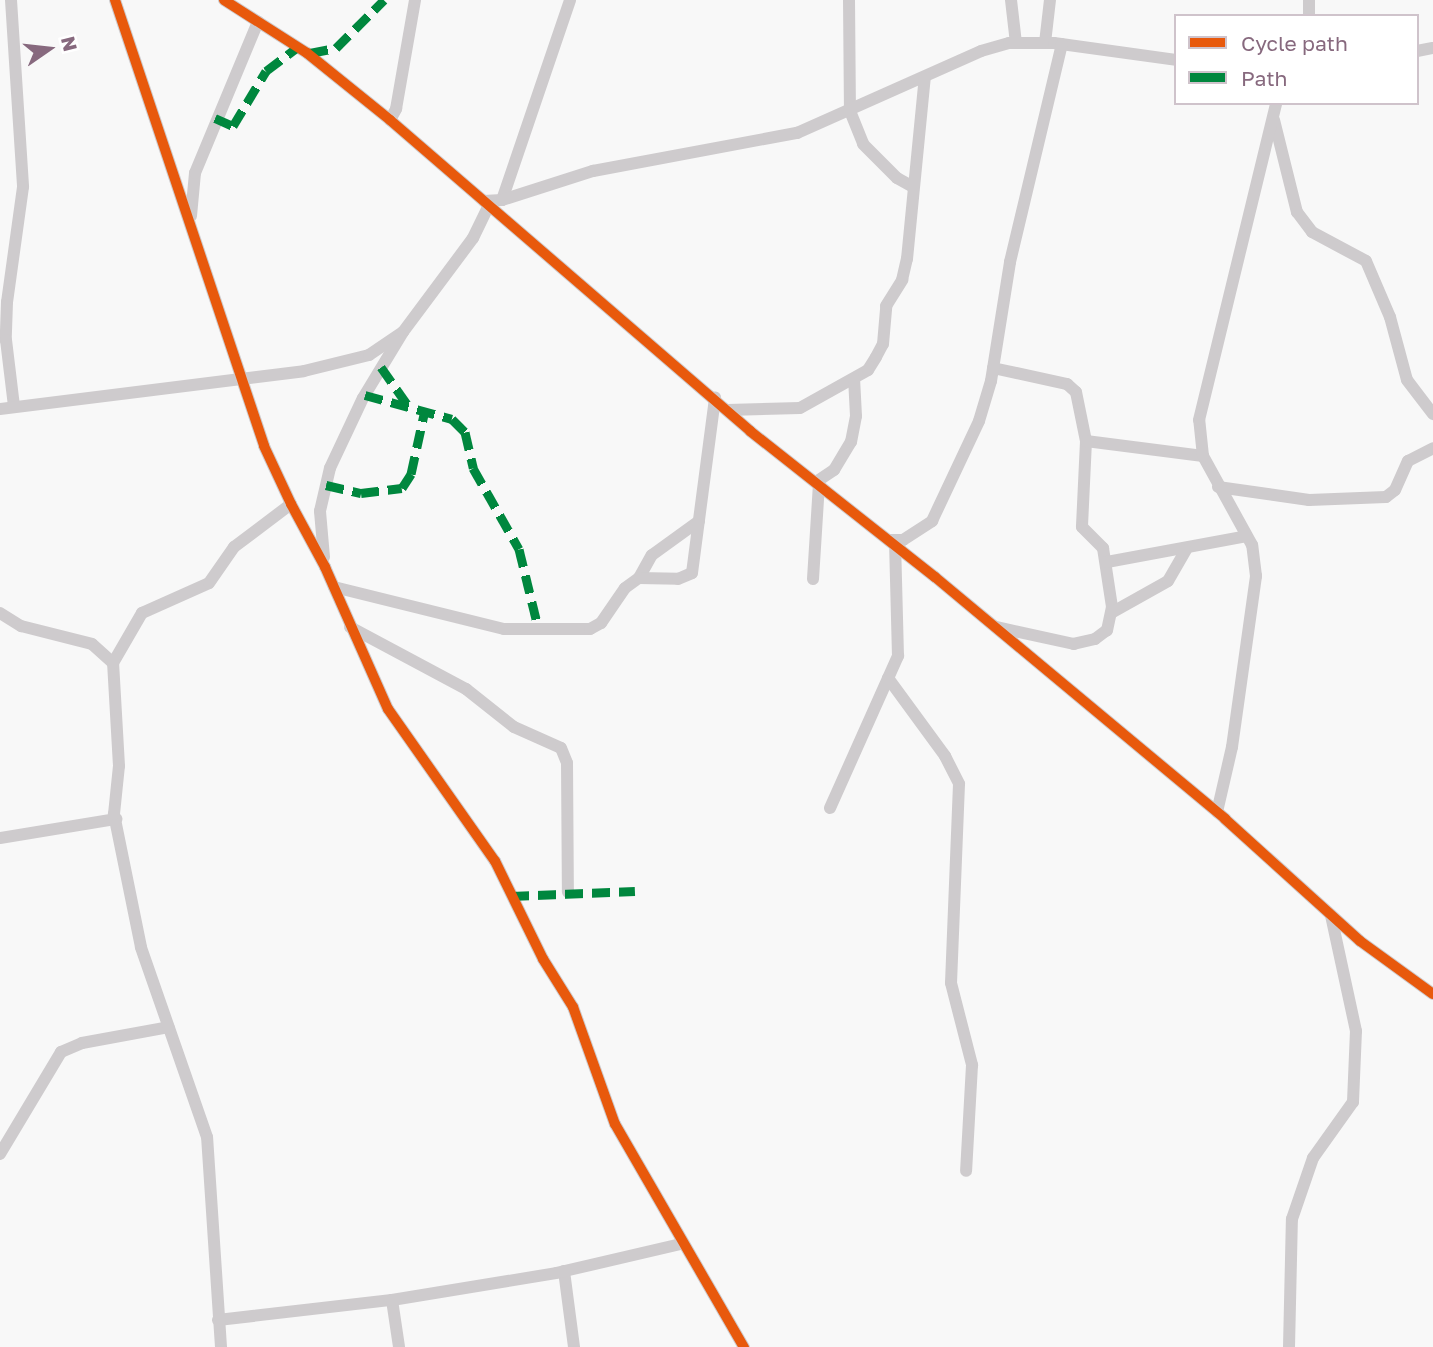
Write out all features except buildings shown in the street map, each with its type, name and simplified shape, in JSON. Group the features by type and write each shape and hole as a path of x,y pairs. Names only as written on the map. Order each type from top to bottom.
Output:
{"street":[{"path":"11,0 23,173 7,302 6,340 14,406"},
{"path":"115,0 241,380 291,504 326,567 350,627 407,740 495,861 533,942 573,1007 615,1124 681,1244 744,1347"},
{"path":"224,0 307,53 492,202 727,410 892,542 1217,812 1331,915 1433,994"},
{"path":"390,120 396,108 415,0"},
{"path":"326,567 320,511 330,468 363,398 403,332 445,279 492,202 570,0"},
{"path":"849,0 850,111 863,144 897,178 913,187"},
{"path":"1011,0 1016,43"},
{"path":"1045,43 1050,0"},
{"path":"191,230 195,173 258,22"},
{"path":"492,202 593,171 797,133 981,51 1016,43 1062,44 1174,60"},
{"path":"892,542 903,540 932,521 979,421 993,368 1010,262 1062,44"},
{"path":"727,410 800,408 868,370 883,344 886,306 902,280 907,259 925,77"},
{"path":"1275,110 1297,212 1312,232 1366,261 1390,317 1407,380 1433,414"},
{"path":"1217,812 1232,747 1256,576 1247,536 1218,488 1203,456 1199,420 1275,110"},
{"path":"0,410 14,406 304,371 369,355 403,332"},
{"path":"988,624 1018,635 1074,644 1107,631 1111,613 1107,562 1103,548 1082,527 1086,441 1076,393 1067,384 993,368"},
{"path":"813,579 818,483 834,470 851,442 856,416 855,379"},
{"path":"639,578 678,579 692,573 715,398"},
{"path":"1086,441 1203,456"},
{"path":"1218,488 1309,500 1386,497 1395,490 1408,461 1433,448"},
{"path":"222,1347 207,1137 141,947 116,819 118,754 113,663 142,613 209,583 234,547 291,504"},
{"path":"334,587 504,629 556,628 578,632 601,623 625,588 639,578 652,555 699,521"},
{"path":"1107,562 1186,550 1247,536"},
{"path":"830,808 888,678 900,644 892,542"},
{"path":"1111,613 1168,581 1186,550"},
{"path":"1,618 92,644 113,663"},
{"path":"350,627 466,689 513,727 561,748 567,763 568,892"},
{"path":"888,678 945,756 960,784 951,983 972,1065 966,1171"},
{"path":"0,838 116,819"},
{"path":"1289,1347 1292,1219 1313,1158 1353,1102 1356,1031 1331,915"},
{"path":"0,1154 61,1052 82,1043 169,1027"},
{"path":"218,1320 391,1300 564,1271 681,1244"},
{"path":"564,1271 574,1347"},
{"path":"391,1300 399,1347"}],"marked path":[{"path":"310,53 336,48 384,0"},
{"path":"215,118 233,126 266,71 298,47"},
{"path":"381,367 407,404"},
{"path":"365,395 452,419 465,432 473,468 519,549 538,627"},
{"path":"326,485 361,493 402,488 411,474 425,410"},
{"path":"511,896 635,891"}],"cycle path":[{"path":"115,0 264,446 291,504 325,567 388,709 495,861 543,959 573,1007 615,1124 744,1347"},
{"path":"224,0 307,53 390,120 750,431 935,577 1225,819 1360,941 1433,994"}]}
